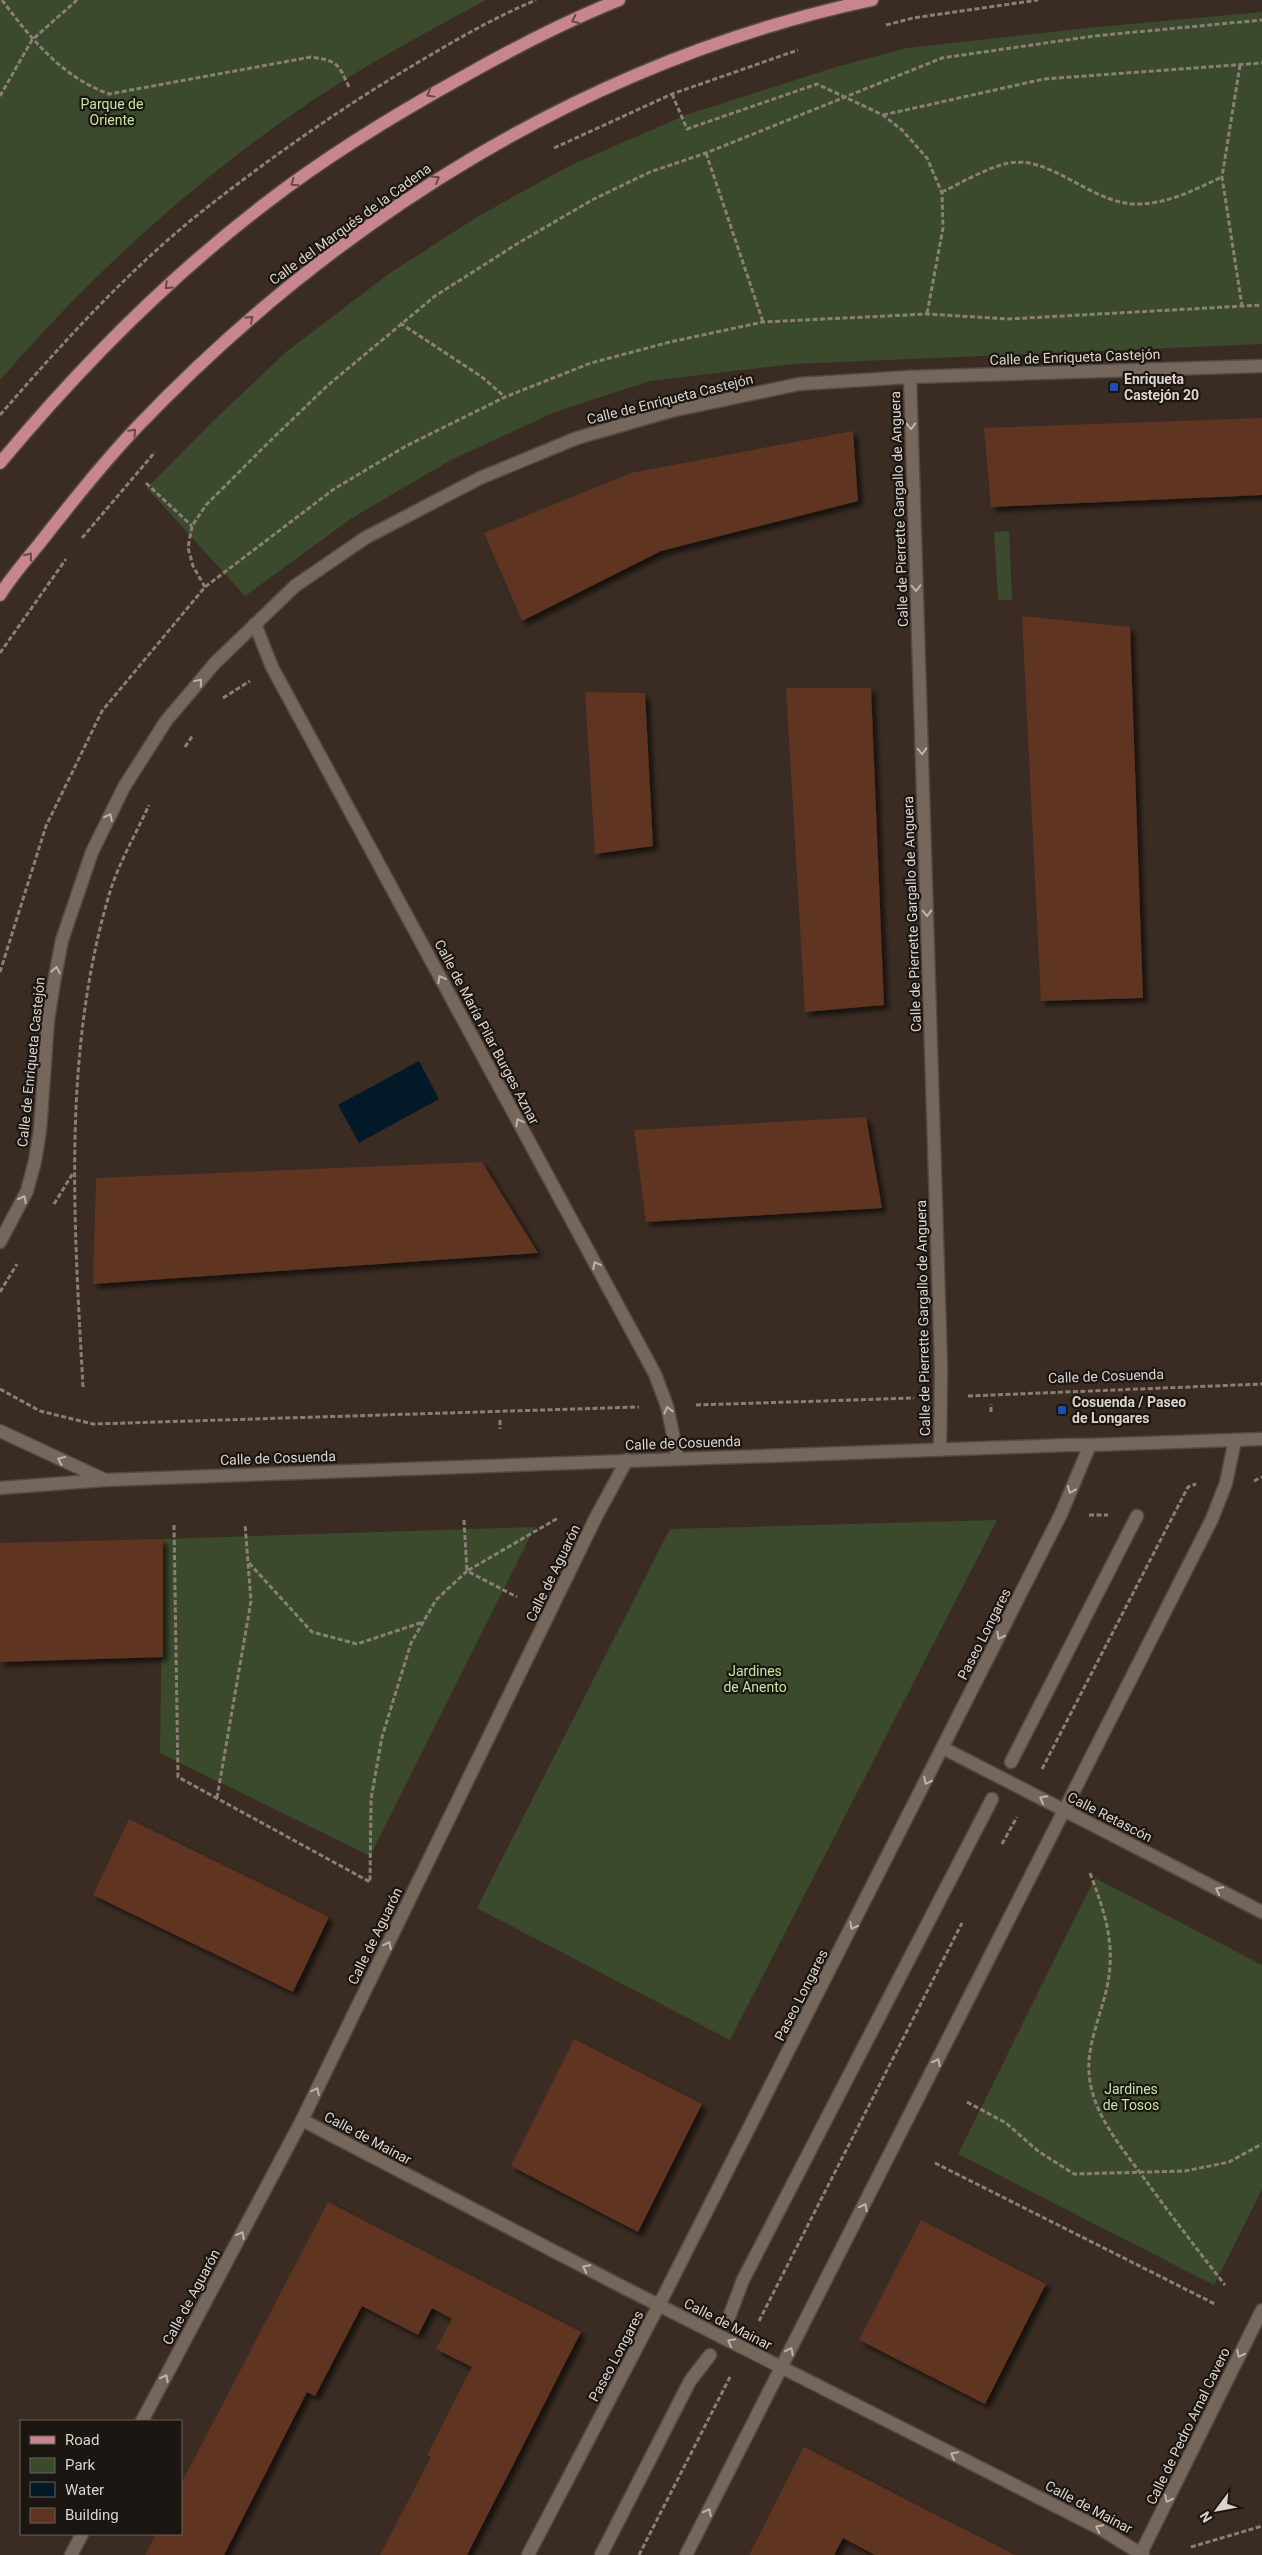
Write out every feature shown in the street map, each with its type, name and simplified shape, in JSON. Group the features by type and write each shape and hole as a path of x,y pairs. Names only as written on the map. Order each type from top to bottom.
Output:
{"main road":[{"path":"0,463 44,410 121,331 190,265 266,202 334,155 422,99 510,50 619,0"},
{"name":"Calle del Marqués de la Cadena","path":"0,595 95,472 190,372 272,299 409,197 504,138 574,102 662,62 738,36 872,0"}],"street":[{"name":"Calle de Enriqueta Castejón","path":"0,1242 27,1191 35,1161 40,1130 48,1020 54,982 62,940 92,852 124,787 166,721 214,663 295,586 365,538 480,478 577,438 671,412 799,384 910,377 1262,366"},
{"name":"Calle de Pierrette Gargallo de Anguera","path":"910,377 941,1351 940,1450"},
{"name":"Calle de María Pilar Burges Aznar","path":"255,624 272,667 650,1366 667,1406 678,1458"},
{"name":"Calle de Cosuenda","path":"0,1431 105,1480"},
{"name":"Calle de Cosuenda","path":"0,1488 105,1480 678,1458 1262,1439"},
{"path":"686,2555 1212,1519 1226,1483 1235,1440"},
{"name":"Paseo Longares","path":"528,2555 659,2305 943,1748 1061,1514 1090,1445"},
{"name":"Calle de Aguarón","path":"143,2420 302,2120 588,1535 627,1460"},
{"path":"1011,1762 1137,1516"},
{"name":"Calle Retascón","path":"943,1748 1262,1912"},
{"path":"728,2317 743,2280 992,1799"},
{"name":"Calle de Mainar","path":"302,2120 782,2368 1099,2528 1142,2554"},
{"name":"Calle de Pedro Arnal Cavero","path":"1142,2554 1262,2310"},
{"path":"601,2555 690,2381 710,2355"},
{"path":"71,2555 81,2535"}],"path":[{"path":"2,0 32,40 86,85 109,94 311,56 332,60 340,69 350,89"},
{"path":"0,96 32,40 77,0"},
{"path":"878,27 913,18 1038,0"},
{"path":"0,972 46,826 102,711 205,587 193,566 188,548 192,526 206,505 270,441 327,386 400,322 435,296 512,246 592,200 650,172 706,153 842,96 942,58 976,51 1094,36 1262,20"},
{"path":"552,149 672,94 807,47"},
{"path":"883,115 1044,79 1262,63"},
{"path":"1240,65 1222,177 1242,306"},
{"path":"672,94 687,129 817,84 883,115 902,130 927,158 942,192 944,228 927,314"},
{"path":"706,153 763,322"},
{"path":"942,192 1009,163 1041,166 1106,199 1138,204 1177,197 1222,177"},
{"path":"400,322 482,377 505,397"},
{"path":"76,545 158,448"},
{"path":"146,483 192,526"},
{"path":"0,653 71,552"},
{"path":"222,699 272,667"},
{"path":"180,754 197,729"},
{"path":"83,1387 74,1171 77,1074 87,986 110,893 149,804"},
{"name":"Calle de Cosuenda","path":"961,1397 1262,1384"},
{"path":"0,1389 40,1411 93,1424 918,1398"},
{"path":"991,1404 991,1412"},
{"path":"500,1420 500,1428"},
{"path":"1043,1768 1188,1487 1196,1483"},
{"path":"174,1525 178,1776 370,1882 371,1798 382,1737 411,1643 436,1600 467,1572 558,1518"},
{"path":"464,1520 467,1572"},
{"path":"218,1798 251,1601 245,1524"},
{"path":"248,1562 312,1632 357,1644 423,1622"},
{"path":"467,1572 517,1597"},
{"path":"1000,1849 1016,1820"},
{"path":"1090,1873 1107,1919 1110,1952 1107,1985 1090,2054 1089,2072 1094,2098 1102,2117 1140,2172 1225,2285"},
{"path":"639,2555 964,1918"},
{"path":"967,2102 1006,2123 1038,2151 1074,2174 1185,2171 1229,2162 1262,2144"},
{"path":"935,2163 1215,2304"},
{"path":"1191,2547 1262,2526"}],"green space":[{"name":"Parque de Oriente","path":"0,0 486,0 341,82 294,113 203,182 118,257 77,297 0,380"},
{"path":"1262,12 1262,344 793,364 650,381 555,412 449,461 352,518 245,596 147,488 212,422 286,352 390,273 477,217 571,165 686,115 836,67 907,48 1087,28"},
{"path":"1009,531 1012,600 998,600 994,532"},
{"name":"Jardines de Anento","path":"997,1520 730,2040 477,1908 670,1529"},
{"path":"535,1527 370,1856 160,1753 163,1539"},
{"name":"Jardines de Tosos","path":"1095,1878 1262,1965 1262,2189 1214,2285 958,2154"}],"water":[{"path":"419,1061 439,1099 359,1143 338,1105"}],"building":[{"path":"1262,418 1262,495 991,507 984,428"},
{"path":"853,431 858,501 661,551 522,621 484,533 631,473"},
{"path":"1022,616 1130,627 1143,998 1041,1001"},
{"path":"786,688 871,688 884,1005 805,1012"},
{"path":"585,692 645,693 653,846 595,854"},
{"path":"866,1117 882,1208 646,1222 634,1130"},
{"path":"482,1162 538,1253 93,1284 96,1178"},
{"path":"163,1539 163,1657 0,1662 0,1543"},
{"path":"129,1819 329,1917 293,1992 93,1895"},
{"path":"574,2039 702,2104 638,2232 511,2166"},
{"path":"328,2202 581,2332 467,2555 380,2555 431,2457 427,2455 472,2367 436,2349 452,2319 432,2308 418,2335 362,2306 315,2396 307,2392 224,2555 145,2555 155,2535 182,2535 182,2482"},
{"path":"921,2220 1046,2284 985,2404 859,2340"},
{"path":"804,2447 1015,2555 875,2555 843,2538 834,2555 749,2555"}],"place":[{"name":"Enriqueta Castejón 20","path":"1114,387"},
{"name":"Cosuenda / Paseo de Longares","path":"1062,1410"}]}
